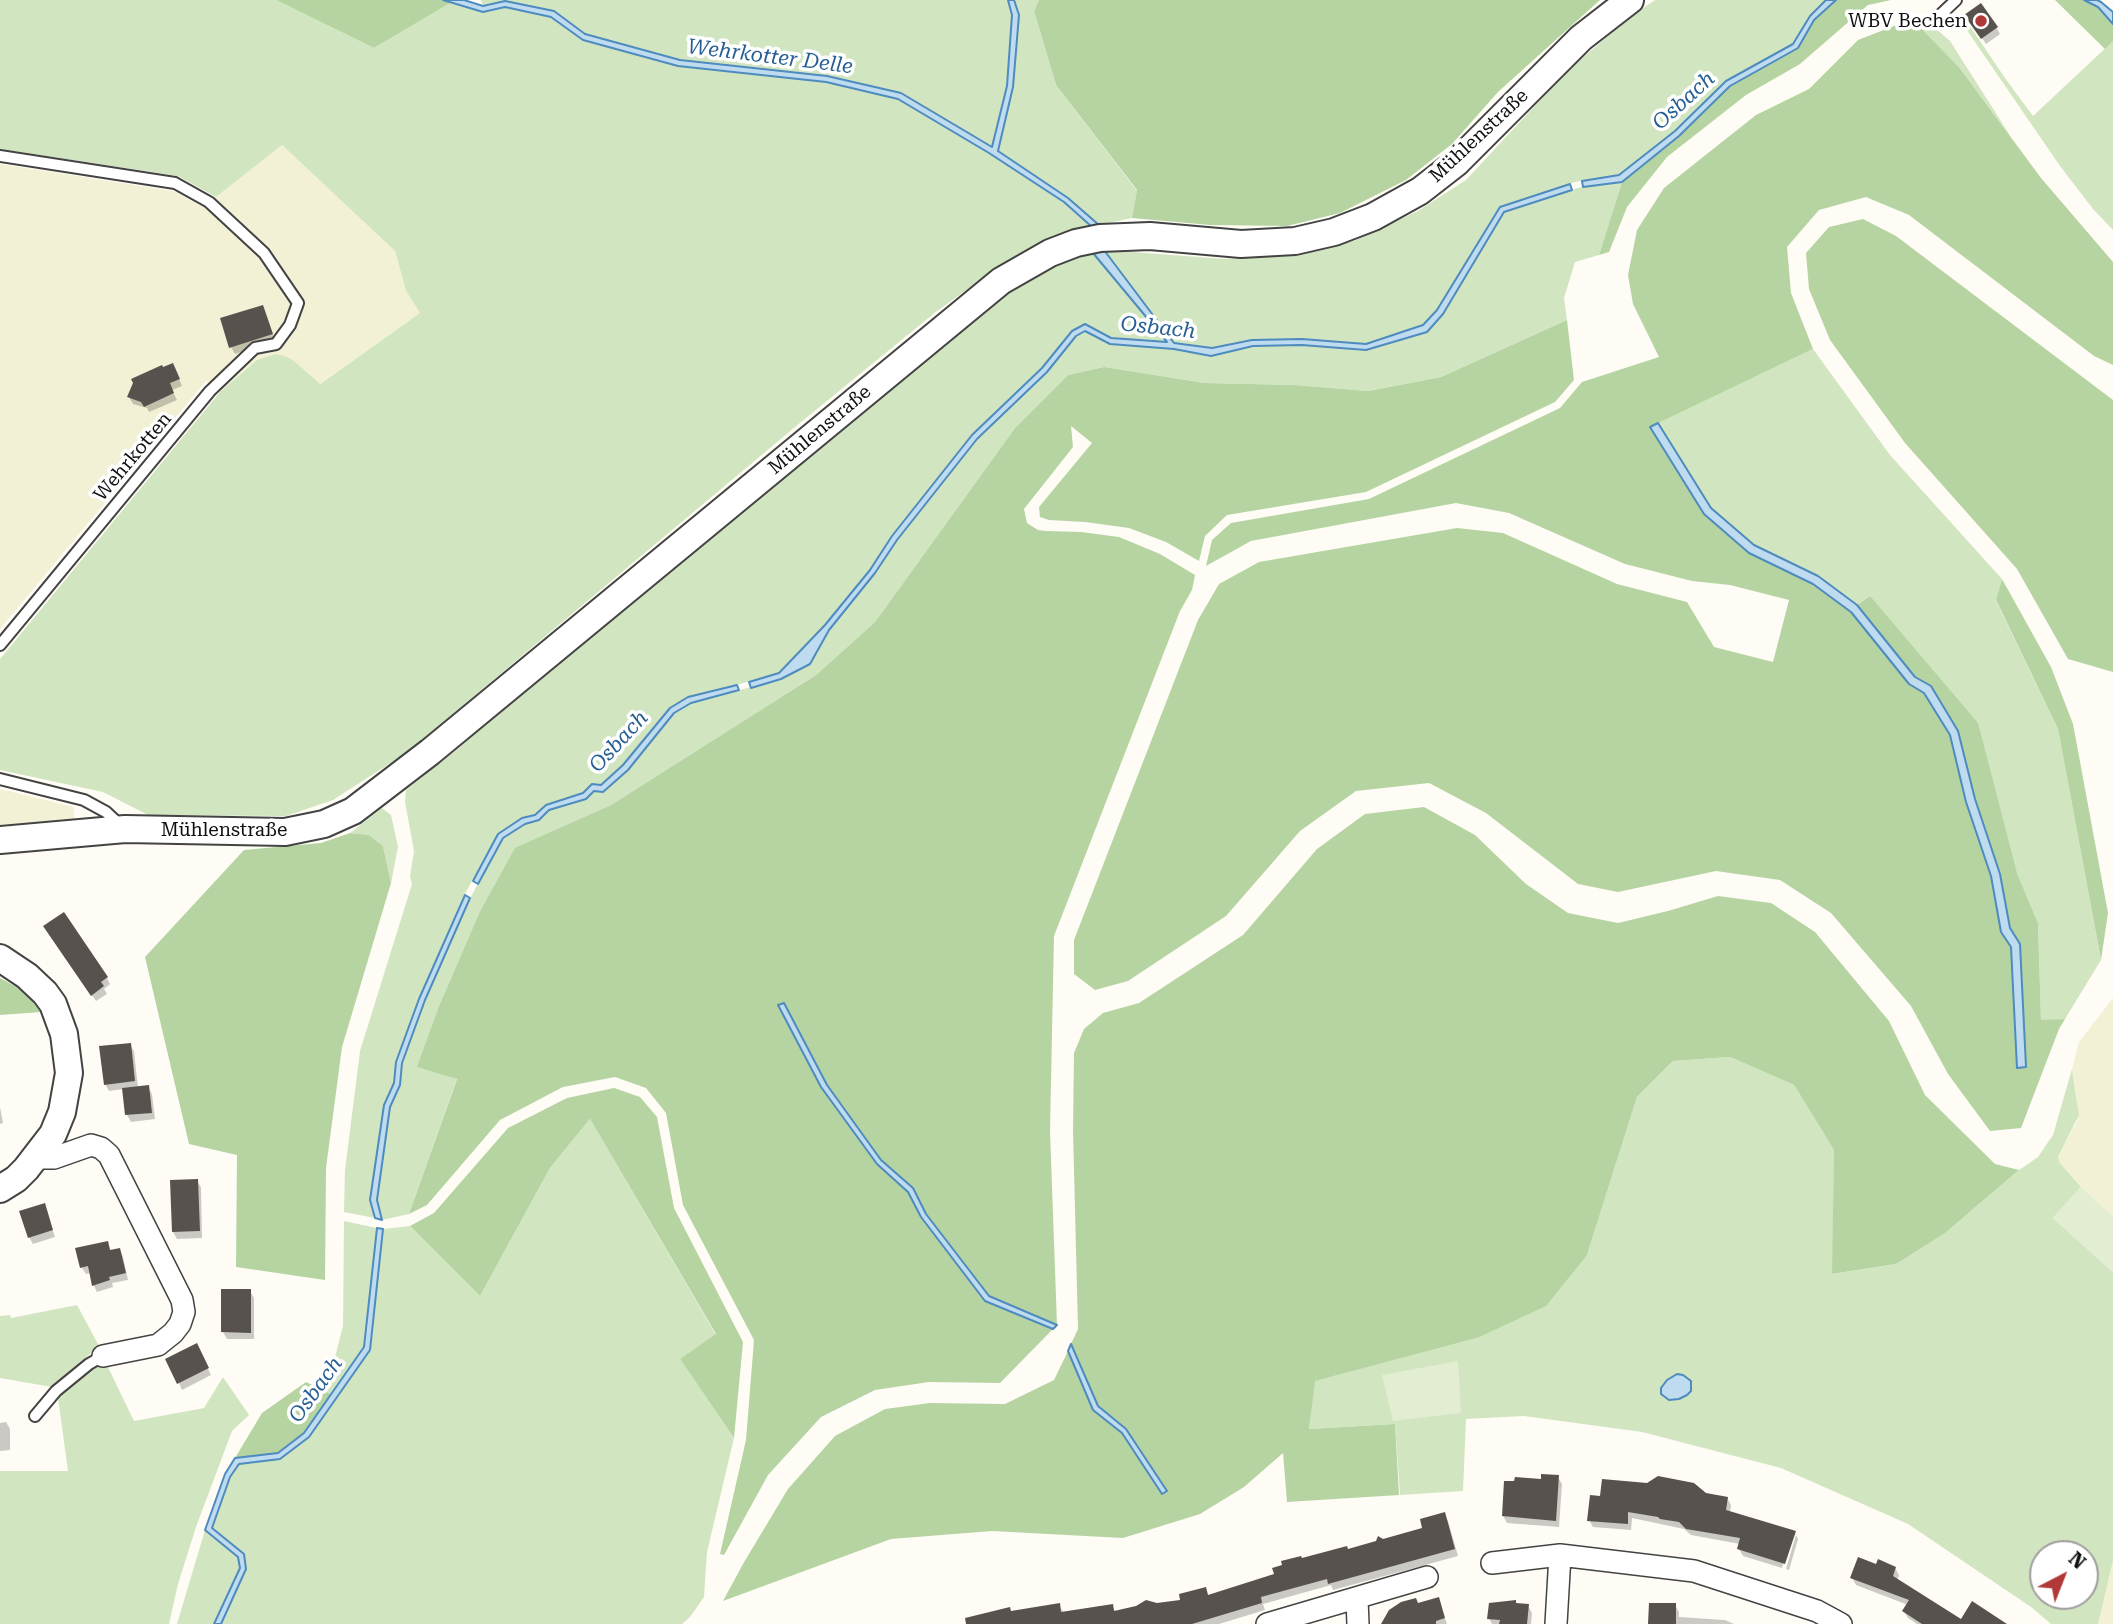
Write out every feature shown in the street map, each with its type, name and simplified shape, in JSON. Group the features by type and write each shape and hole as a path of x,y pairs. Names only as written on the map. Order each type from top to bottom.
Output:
{"street":[{"name":"Mühlenstraße","path":"0,840 125,829 285,832 324,824 353,811 430,752 1001,281 1050,253 1088,240 1130,236 1241,244 1295,241 1334,232 1373,217 1420,191 1456,163 1581,38 1630,0"},
{"path":"0,958 27,976 45,993 58,1016 69,1073 62,1112 53,1134 36,1158 16,1179 0,1189"},
{"path":"36,1158 54,1158 91,1145 101,1148 109,1155 182,1300 184,1312 180,1324 158,1345 103,1356"},
{"path":"1492,1563 1560,1555 1694,1571 1817,1611 1841,1624"},
{"path":"1556,1624 1560,1555"},
{"path":"1267,1624 1427,1577"},
{"path":"1357,1598 1358,1624"}],"lane":[{"path":"1938,17 1956,0"},
{"name":"Wehrkotten","path":"0,156 175,183 209,202 264,253 299,303 290,325 276,344 255,348 210,391 0,645"},
{"path":"0,779 84,800 106,812 125,829"},
{"path":"35,1416 56,1391 103,1356"}],"green space":[{"path":"0,0 276,0 374,48 452,2 483,12 505,7 551,17 583,40 678,66 826,82 898,99 1064,202 1092,227 1043,244 986,276 937,311 406,753 333,800 286,816 148,815 103,792 0,770 0,659 220,392 257,360 275,354 284,356 293,360 320,384 420,313 406,291 395,251 282,145 216,197 178,176 0,149"},
{"path":"276,0 443,0 452,2 374,48"},
{"path":"481,0 1008,0 1012,15 1007,86 993,148 901,93 827,76 680,60 585,34 554,11 505,1 483,6"},
{"path":"1014,0 1039,0 1034,11 1056,85 1137,191 1132,218 1099,225 1068,198 998,151 1013,87 1019,15"},
{"path":"1039,0 1600,0 1498,92 1452,144 1406,180 1340,213 1287,226 1210,225 1132,218 1137,190 1056,85 1034,11"},
{"path":"1655,0 1826,0 1809,16 1793,44 1726,81 1675,131 1619,175 1575,182 1500,207 1437,310 1423,325 1366,344 1302,339 1252,340 1212,348 1174,343 1105,250 1225,259 1298,253 1354,241 1418,211 1466,180 1569,69"},
{"path":"1836,0 1891,0 1868,5 1800,64 1746,95 1667,157 1627,207 1609,252 1599,255 1622,182 1679,136 1730,86 1798,48 1814,20"},
{"path":"2055,0 2084,0 2097,7 2113,24 2113,41 2105,49"},
{"path":"1961,13 2033,116 2113,41 2113,230 2060,166 1962,23"},
{"path":"1912,19 1928,22 1950,41 2011,137 1959,67"},
{"path":"1912,19 1959,67 2041,178 2113,262 2113,365 2094,356 1909,215 1866,197 1819,210 1787,247 1791,293 1813,349 1650,427 1704,514 1749,553 1813,584 1851,612 1909,684 1924,693 1950,735 1966,802 1991,876 2001,932 2011,946 2017,1067 2020,944 2010,928 2000,874 1975,799 1958,731 1931,686 1916,677 1857,605 1870,596 1978,723 2017,873 2038,923 2041,1020 2065,1019 2021,1128 1990,1131 1948,1074 1911,1006 1831,913 1780,880 1716,871 1618,892 1578,884 1486,813 1429,783 1356,791 1300,831 1226,916 1128,981 1095,990 1074,974 1074,940 1198,620 1219,584 1259,562 1457,528 1503,533 1617,584 1687,602 1714,647 1773,662 1789,600 1730,585 1692,581 1625,564 1509,513 1456,503 1251,541 1206,566 1212,540 1231,523 1369,499 1560,408 1582,382 1659,357 1633,304 1628,275 1637,230 1664,188 1756,115 1809,89 1858,40"},
{"path":"282,145 395,251 406,291 420,313 319,384 293,360 257,360 220,392 206,381 0,629 0,164 173,191 203,207"},
{"path":"1622,182 1599,255 1575,262 1564,298 1567,320 1441,377 1368,391 1295,385 1205,383 1104,367 1068,375 1015,428 875,622 816,675 611,805 515,849 480,911 439,1006 418,1067 457,1078 409,1214 382,1220 377,1200 390,1107 400,1085 402,1063 425,1000 468,902 503,838 525,824 539,820 549,810 586,799 628,770 674,713 691,703 781,679 810,664 829,630 977,439 1047,372 1076,336 1085,331 1110,344 1174,349 1211,356 1253,346 1302,345 1367,350 1427,332 1443,314 1504,212 1577,188"},
{"path":"1863,219 1896,236 2113,400 2113,672 2068,659 2017,569 1905,443 1830,340 1809,289 1806,253 1829,227"},
{"path":"1093,253 1168,342 1111,338 1085,324 1072,331 1042,368 972,435 892,536 870,570 825,625 779,674 688,697 670,708 623,765 601,785 592,784 583,793 546,805 535,815 522,818 498,834 461,901 419,999 397,1061 394,1083 384,1105 370,1200 375,1218 344,1212 345,1170 360,1051 412,884 410,876 414,851 405,802 406,790 459,748 553,664 989,303 1047,266"},
{"path":"1567,320 1574,380 1555,402 1366,492 1227,515 1205,536 1199,561 1166,542 1129,528 1040,517 1039,507 1092,443 1071,426 1073,447 1024,509 1027,523 1038,530 1119,537 1160,554 1195,575 1192,590 1180,611 1054,936 1050,1131 1057,1325 989,1296 926,1214 913,1188 881,1160 827,1085 784,1003 778,1005 821,1087 877,1164 908,1192 921,1217 985,1301 1053,1329 1000,1383 929,1382 875,1390 821,1417 768,1475 724,1555 720,1554 746,1440 754,1340 683,1205 666,1113 646,1088 615,1077 563,1087 500,1120 427,1205 409,1214 457,1079 417,1067 439,1006 480,911 515,848 611,805 816,675 875,622 1015,428 1068,375 1104,367 1205,383 1295,385 1368,391 1441,377"},
{"path":"1813,349 1890,455 2002,579 1996,601 2058,729 2101,960 2065,1019 2041,1021 2038,923 2017,873 1870,596 1857,605 1818,576 1754,545 1711,508 1658,423"},
{"path":"2002,579 2051,667 2073,724 2108,913 2101,960 2058,729 1996,600"},
{"path":"0,789 74,807 74,822 0,830"},
{"path":"1424,807 1475,835 1526,884 1568,913 1618,923 1718,896 1771,903 1815,932 1889,1021 1925,1095 1995,1164 2019,1170 1944,1234 1896,1264 1832,1274 1834,1150 1794,1085 1730,1057 1673,1061 1637,1097 1587,1255 1546,1306 1477,1338 1315,1381 1309,1429 1395,1424 1399,1495 1287,1502 1283,1453 1244,1487 1200,1514 1123,1538 992,1531 891,1539 723,1601 788,1489 835,1436 885,1409 930,1403 1005,1404 1054,1380 1068,1351 1093,1410 1122,1433 1162,1494 1167,1491 1126,1429 1098,1407 1071,1344 1078,1329 1073,1130 1074,1053 1084,1029 1103,1013 1139,1003 1243,935 1317,849 1365,814"},
{"path":"382,808 391,815 398,847 391,883 383,846 369,835 350,833"},
{"path":"350,833 369,835 383,846 391,883 342,1047 326,1168 325,1280 236,1267 237,1155 189,1144 145,957 244,850 321,843"},
{"path":"0,978 24,991 41,1012 0,1015"},
{"path":"2113,998 2113,1216 2081,1187 2058,1157 2077,1121 2077,1097 2072,1069 2079,1042"},
{"path":"1730,1057 1794,1085 1834,1150 1833,1274 1896,1264 1944,1234 2038,1157 2053,1135 2072,1069 2079,1115 2058,1157 2081,1187 2053,1218 2113,1272 2113,1560 2098,1624 2051,1624 2035,1610 2099,1610 2099,1540 2029,1540 2029,1606 1908,1524 1781,1468 1642,1432 1524,1416 1466,1419 1463,1491 1400,1495 1395,1424 1309,1429 1314,1381 1477,1338 1587,1255 1637,1097 1673,1061"},
{"path":"614,1088 640,1097 657,1117 674,1208 743,1342 734,1438 680,1359 716,1334 590,1119 550,1168 480,1296 410,1226 434,1213 508,1128 567,1098"},
{"path":"590,1119 716,1335 680,1359 734,1438 707,1552 704,1597 690,1617 682,1624 221,1624 246,1569 244,1554 212,1528 230,1477 239,1464 280,1459 370,1350 383,1229 410,1226 480,1296 550,1168"},
{"path":"2081,1187 2113,1216 2113,1272 2053,1218"},
{"path":"344,1221 377,1228 364,1347 331,1394 326,1392 343,1326"},
{"path":"77,1305 99,1346 52,1387 0,1378 0,1316 10,1315 11,1318"},
{"path":"105,1361 134,1421 204,1408 223,1377 249,1415 232,1431 196,1527 169,1624 0,1624 0,1471 68,1471 58,1398 96,1364"},
{"path":"1458,1361 1461,1413 1393,1421 1382,1375"},
{"path":"306,1382 331,1394 304,1433 278,1453 235,1458 262,1413"},
{"path":"205,1530 238,1557 240,1568 214,1624 177,1624"},
{"path":"2111,1560 2113,1624 2098,1624"}],"water":[{"path":"443,0 464,0 483,6 505,1 554,11 585,34 680,60 827,76 901,93 992,147 1007,86 1012,15 1008,0 1014,0 1019,15 1013,87 998,151 1068,198 1099,225 1092,227 1064,202 898,99 826,82 678,66 583,40 551,17 505,7 483,12"},
{"path":"1826,0 1836,0 1814,20 1798,48 1730,86 1679,136 1622,182 1583,187 1582,181 1619,175 1675,131 1726,81 1793,44 1810,16"},
{"path":"2084,0 2101,2 2113,12 2113,24 2098,7"},
{"name":"Osbach","path":"1570,184 1572,190 1504,212 1443,314 1427,332 1366,350 1302,345 1253,346 1211,356 1174,349 1110,344 1085,331 1076,336 1047,372 977,439 829,630 810,664 781,679 751,688 749,682 779,673 825,625 972,435 1042,368 1072,331 1085,324 1111,338 1167,342 1093,253 1104,250 1174,343 1212,348 1252,340 1302,339 1366,344 1423,325 1437,310 1500,207"},
{"path":"1658,423 1711,508 1754,545 1818,576 1857,605 1915,677 1931,686 1958,731 1975,799 2000,874 2010,928 2020,944 2026,1067 2017,1068 2011,947 2001,932 1991,876 1966,802 1950,735 1924,693 1909,684 1851,612 1813,584 1749,553 1704,514 1650,427"},
{"path":"737,685 739,690 691,703 674,713 628,770 603,792 594,791 586,799 549,810 539,820 525,824 503,838 478,884 473,881 498,834 522,818 535,815 546,805 583,793 592,784 601,785 623,765 670,708 688,697"},
{"path":"465,895 470,898 425,1000 402,1063 400,1085 390,1107 377,1200 382,1220 375,1218 370,1200 384,1105 394,1083 396,1062 419,999"},
{"path":"784,1003 827,1085 881,1160 913,1188 926,1214 989,1296 1057,1325 1053,1329 985,1301 921,1217 908,1192 877,1164 821,1087 778,1005"},
{"path":"377,1228 383,1229 370,1350 309,1437 280,1459 239,1464 230,1477 212,1528 244,1554 246,1569 221,1624 214,1624 240,1568 238,1557 205,1530 225,1474 235,1458 278,1453 304,1433 364,1347"},
{"path":"1071,1344 1098,1406 1126,1429 1167,1491 1162,1494 1122,1433 1093,1410 1068,1351"},
{"path":"1677,1374 1691,1381 1691,1391 1679,1399 1669,1400 1661,1394 1661,1388"}],"building":[{"name":"WBV Bechen","path":"1981,3 1998,27 1981,39 1964,15"},
{"path":"263,305 273,334 229,348 220,318"},
{"path":"173,363 180,379 170,383 174,393 144,407 141,402 127,397 133,383 131,379"},
{"path":"64,912 108,977 101,982 104,986 91,996 43,926"},
{"path":"131,1043 135,1081 104,1085 99,1046"},
{"path":"149,1085 152,1113 125,1115 122,1088"},
{"path":"198,1179 200,1231 172,1232 170,1180"},
{"path":"45,1203 53,1230 28,1238 19,1211"},
{"path":"108,1241 110,1250 120,1248 126,1273 109,1277 110,1280 92,1286 88,1266 80,1268 75,1248"},
{"path":"221,1289 251,1289 251,1333 221,1332"},
{"path":"197,1343 209,1368 177,1384 165,1359"},
{"path":"1541,1474 1559,1475 1556,1521 1502,1516 1504,1481 1514,1481 1515,1477 1541,1479"},
{"path":"1658,1476 1694,1483 1706,1493 1728,1497 1726,1510 1796,1531 1785,1564 1737,1549 1740,1538 1686,1529 1679,1522 1658,1517 1628,1512 1628,1524 1587,1521 1590,1495 1600,1496 1602,1479 1647,1483"},
{"path":"1445,1512 1455,1549 1328,1584 1327,1579 1261,1597 1262,1603 1192,1624 966,1624 965,1618 1010,1607 1011,1611 1060,1603 1061,1612 1113,1604 1114,1611 1136,1606 1146,1600 1157,1603 1180,1600 1179,1594 1206,1587 1208,1595 1274,1574 1272,1568 1282,1565 1281,1561 1347,1546 1348,1549 1376,1541 1378,1536 1383,1539 1422,1528 1420,1519"},
{"path":"1858,1557 1876,1564 1878,1559 1896,1567 1893,1576 1961,1619 1972,1601 2007,1624 1922,1624 1902,1611 1909,1600 1850,1578"},
{"path":"1439,1597 1445,1618 1436,1621 1436,1624 1381,1624 1389,1610 1401,1602 1416,1598 1418,1603"},
{"path":"1516,1600 1516,1603 1529,1604 1527,1624 1499,1624 1500,1620 1487,1619 1489,1603"},
{"path":"1649,1603 1676,1603 1676,1624 1648,1624"}],"place":[{"name":"WBV Bechen","path":"1981,21"}],"water label":[{"name":"Wehrkotter Delle","path":"770,57"}]}
